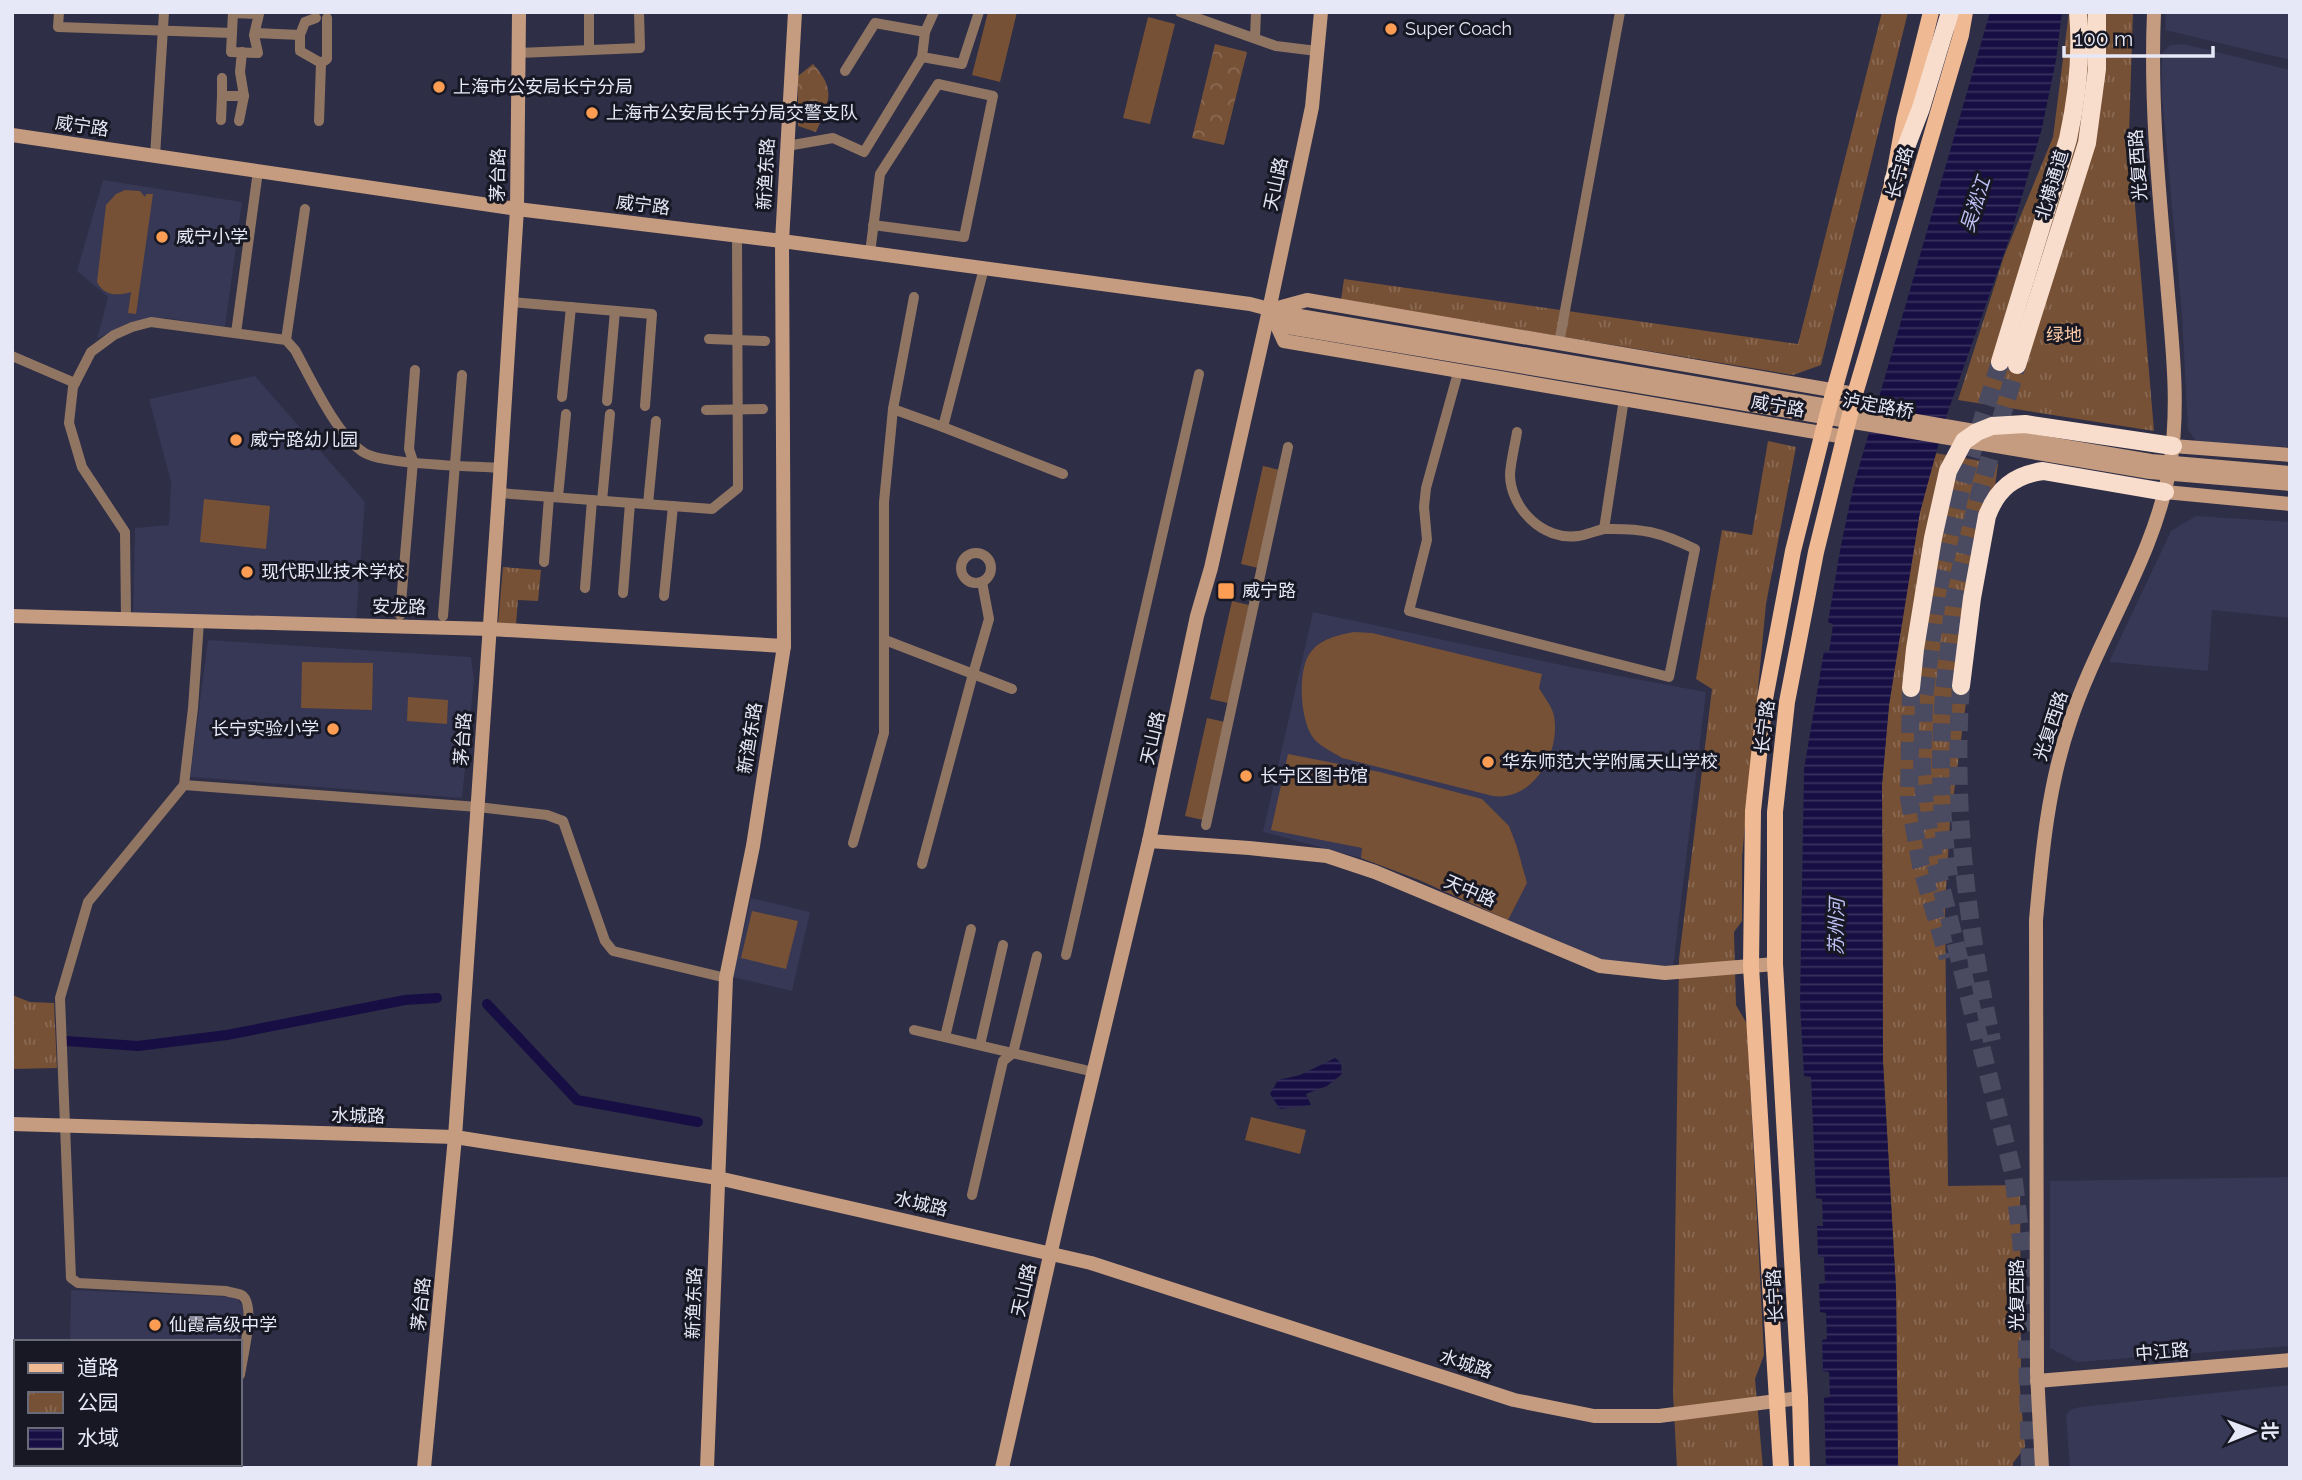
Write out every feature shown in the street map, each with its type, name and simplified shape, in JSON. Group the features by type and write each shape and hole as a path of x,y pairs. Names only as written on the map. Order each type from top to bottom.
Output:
{"highway":[{"path":"1893,181 1921,108 1950,12"},
{"name":"北横通道","path":"2078,12 2080,45 2074,112 2009,363 2079,171 2089,133 2095,91 2097,12"},
{"path":"1911,688 1933,538 1948,471 1964,441 1992,426 2025,424 2173,446"},
{"path":"1961,686 1972,598 1987,516 1997,495 2006,486 2024,475 2043,471 2165,492"}],"main road":[{"name":"长宁路","path":"1780,1468 1751,966 1754,811 1765,699 1793,551 1822,433 1893,181 1904,120 1931,12"},
{"name":"长宁路","path":"1802,1468 1774,964 1775,812 1787,702 1816,552 1855,394 1957,48 1965,12"}],"street":[{"path":"59,12 58,27 232,33"},
{"path":"155,156 164,12"},
{"name":"茅台路","path":"424,1468 454,1137 499,493 517,209 519,12"},
{"path":"589,12 589,50"},
{"path":"518,53 640,48 639,12"},
{"name":"新渔东路","path":"707,1468 726,978 752,846 784,646 782,241 796,12"},
{"path":"845,71 883,12"},
{"path":"787,146 833,138 864,152 922,57 925,32 934,12"},
{"path":"922,57 962,64 979,12"},
{"path":"1180,12 1276,46 1317,51"},
{"path":"1255,37 1256,12"},
{"name":"天山路","path":"1002,1468 1149,841 1197,617 1211,568 1269,310 1312,107 1321,12"},
{"path":"1559,343 1620,12"},
{"name":"光复西路","path":"2042,1468 2037,1381 2036,920 2042,847 2052,788 2070,722 2148,540 2165,492 2173,446 2176,399 2156,143 2152,41 2154,12"},
{"path":"233,13 244,13 259,14 255,33 258,53 231,52 233,13"},
{"path":"317,62 300,51 300,35 305,22 322,18 327,52 320,51 317,62 319,121"},
{"path":"875,23 925,32"},
{"path":"255,33 300,35"},
{"path":"239,121 244,96 240,72 242,52"},
{"path":"221,120 222,78"},
{"path":"870,253 873,225 880,174 937,85 993,96 964,237 873,225"},
{"path":"222,96 244,96"},
{"name":"威宁路","path":"12,135 517,209 1234,301 1269,310 1287,327 1461,355 1624,399 1845,437"},
{"path":"236,333 258,171"},
{"path":"286,340 306,209"},
{"path":"499,493 712,509 738,488 737,236"},
{"path":"943,426 984,268"},
{"path":"853,843 884,733 884,502 893,409 914,297"},
{"name":"威宁路","path":"1269,310 1307,300 1855,394"},
{"path":"511,302 652,314 645,406"},
{"path":"562,397 571,307"},
{"path":"607,401 615,311"},
{"path":"126,619 125,532 82,467 69,423 75,383 91,352 114,335 132,327 151,322 286,340 295,350 342,433 363,453 382,459 500,468"},
{"path":"709,340 765,341"},
{"path":"1461,355 1426,488 1424,507 1427,540 1409,611 1670,677 1695,549 1664,535 1631,528 1604,528 1577,537 1556,535 1532,522 1516,503 1510,476 1517,432"},
{"name":"泸定路桥","path":"1461,355 2151,461 2290,473"},
{"name":"泸定路桥","path":"1461,355 2150,472 2290,484"},
{"path":"12,356 75,383"},
{"path":"400,615 413,461 409,449 415,370"},
{"path":"1066,955 1199,374"},
{"path":"443,616 462,375"},
{"path":"1604,528 1624,399"},
{"path":"893,409 1063,474"},
{"path":"706,410 763,410"},
{"path":"544,562 566,414"},
{"path":"585,588 610,414"},
{"path":"648,504 656,421"},
{"path":"2173,446 2290,455"},
{"path":"1206,825 1288,447"},
{"path":"2165,492 2290,504"},
{"path":"624,593 630,503"},
{"path":"664,596 673,506"},
{"path":"922,864 989,619 982,582"},
{"name":"安龙路","path":"12,617 490,629 784,646"},
{"path":"199,621 184,785 88,902 60,998 71,1279 78,1283 242,1295 249,1315 242,1362"},
{"path":"885,640 1012,689"},
{"path":"184,785 478,807 547,815 563,821 605,942 613,951 726,978"},
{"name":"天中路","path":"1149,841 1327,856 1375,872 1600,966 1665,973 1774,964"},
{"path":"944,1037 971,929"},
{"path":"980,1045 1003,945"},
{"path":"972,1195 1003,1061 1013,1053 1037,956"},
{"path":"914,1030 1094,1072"},
{"name":"水城路","path":"12,1125 454,1137 718,1178 1091,1263 1514,1399 1594,1416 1659,1416 1800,1398"},
{"name":"中江路","path":"2037,1381 2290,1360"}],"shaded area":[{"path":"2166,12 2290,12 2290,60 2165,30"},
{"path":"2184,44 2290,70 2290,447 2197,442 2188,430 2182,316 2162,98 2162,53 2170,45"},
{"name":"威宁小学","path":"103,180 242,202 225,327 167,318 148,319 127,323 97,339 108,297 77,271"},
{"name":"现代职业技术学校","path":"255,376 365,502 356,621 133,616 135,528 169,525 171,482 149,399"},
{"path":"2196,516 2290,522 2290,618 2212,610 2208,671 2109,662 2171,531"},
{"name":"华东师范大学附属天山学校","path":"1313,612 1571,667 1706,692 1673,968 1610,964 1569,949 1419,880 1361,858 1263,832"},
{"name":"长宁实验小学","path":"208,640 471,657 474,680 462,798 190,777"},
{"path":"751,898 810,912 792,991 733,977"},
{"path":"2290,1177 2290,1346 2077,1362 2050,1348 2050,1181"},
{"name":"仙霞高级中学","path":"71,1290 236,1297 244,1308 237,1340 70,1340"},
{"path":"2290,1385 2290,1468 2070,1468 2066,1416 2070,1410"}],"green space":[{"path":"988,12 1017,12 1000,82 972,75"},
{"path":"1882,12 1908,12 1821,365 1793,375 1341,300 1344,279 1798,344"},
{"name":"绿地","path":"2069,12 2133,12 2129,134 2154,431 1958,400 2004,256 2053,137"},
{"path":"1148,17 1175,24 1150,124 1123,118"},
{"path":"1215,44 1247,52 1224,145 1192,138"},
{"path":"813,64 821,73 828,89 827,105 816,132 798,126 798,76"},
{"path":"125,190 140,191 145,197 146,194 153,194 136,314 128,313 131,292 111,294 103,290 97,282 106,205 116,194"},
{"path":"1768,441 1796,447 1766,604 1742,857 1742,921 1734,932 1736,1005 1747,1024 1764,1355 1755,1379 1763,1468 1677,1468 1673,1394 1679,959 1712,689 1696,679 1722,530 1752,535"},
{"path":"1935,453 1998,464 1950,822 1945,906 1948,1186 2020,1185 2019,1378 2025,1447 2013,1463 2013,1468 1898,1468 1896,1290 1883,1062 1882,784 1889,705 1909,572"},
{"path":"1263,466 1280,470 1258,568 1241,564"},
{"path":"204,499 270,506 266,549 200,542"},
{"path":"503,567 541,570 538,601 518,600 516,624 498,623"},
{"path":"1232,601 1249,605 1228,703 1210,699"},
{"path":"1354,632 1372,633 1542,674 1539,688 1553,712 1555,730 1553,745 1541,772 1532,783 1520,791 1507,796 1493,796 1342,758 1320,744 1309,731 1303,709 1302,684 1306,661 1314,648 1324,641"},
{"path":"302,662 373,663 372,710 301,708"},
{"path":"408,697 448,700 447,724 407,721"},
{"path":"1207,718 1225,722 1203,820 1185,816"},
{"path":"1288,754 1380,772 1482,799 1509,826 1527,883 1508,920 1419,880 1361,858 1362,848 1271,830"},
{"path":"752,911 798,921 786,969 741,958"},
{"path":"12,995 30,1002 54,1003 57,1068 12,1069"},
{"path":"1251,1117 1306,1130 1300,1154 1245,1140"}],"water":[{"path":"1990,12 2062,12 2056,60 2042,128 2011,234 1946,417 1920,512 1889,705 1882,784 1883,1062 1896,1290 1898,1468 1826,1468 1824,1398 1830,1397 1829,1372 1823,1371 1822,1340 1827,1339 1826,1313 1820,1312 1819,1284 1825,1283 1824,1257 1818,1256 1817,1226 1823,1226 1822,1199 1816,1198 1811,1077 1804,1076 1800,1003 1804,769 1824,651 1829,652 1833,624 1828,622 1853,488"},
{"path":"1335,1058 1341,1063 1342,1074 1327,1086 1306,1094 1311,1105 1280,1109 1270,1094 1278,1080 1300,1075"}],"waterway":[{"path":"66,1041 138,1046 227,1035 405,1000 437,998"},
{"path":"487,1004 577,1100 698,1122"}],"tunnel":[{"path":"2000,362 1962,485 1938,592 1924,697 1922,771 1926,814 1935,862 2013,1173 2026,1304 2030,1468"},
{"path":"1949,876 1941,762 1943,705 1954,604 1977,505 2017,365"},
{"path":"1961,686 1960,820 1975,953 1992,1041"},
{"path":"1911,688 1909,798 1921,866 1948,958"}],"place":[{"name":"Super Coach","path":"1391,29"},
{"name":"上海市公安局长宁分局","path":"439,87"},
{"name":"上海市公安局长宁分局交警支队","path":"592,113"},
{"name":"威宁小学","path":"162,237"},
{"name":"威宁路幼儿园","path":"236,440"},
{"name":"现代职业技术学校","path":"247,572"},
{"name":"威宁路","path":"1226,591"},
{"name":"长宁实验小学","path":"333,729"},
{"name":"华东师范大学附属天山学校","path":"1488,762"},
{"name":"长宁区图书馆","path":"1246,776"},
{"name":"仙霞高级中学","path":"155,1325"}],"water label":[{"name":"吴淞江","path":"1975,204"},
{"name":"苏州河","path":"1836,927"}]}
